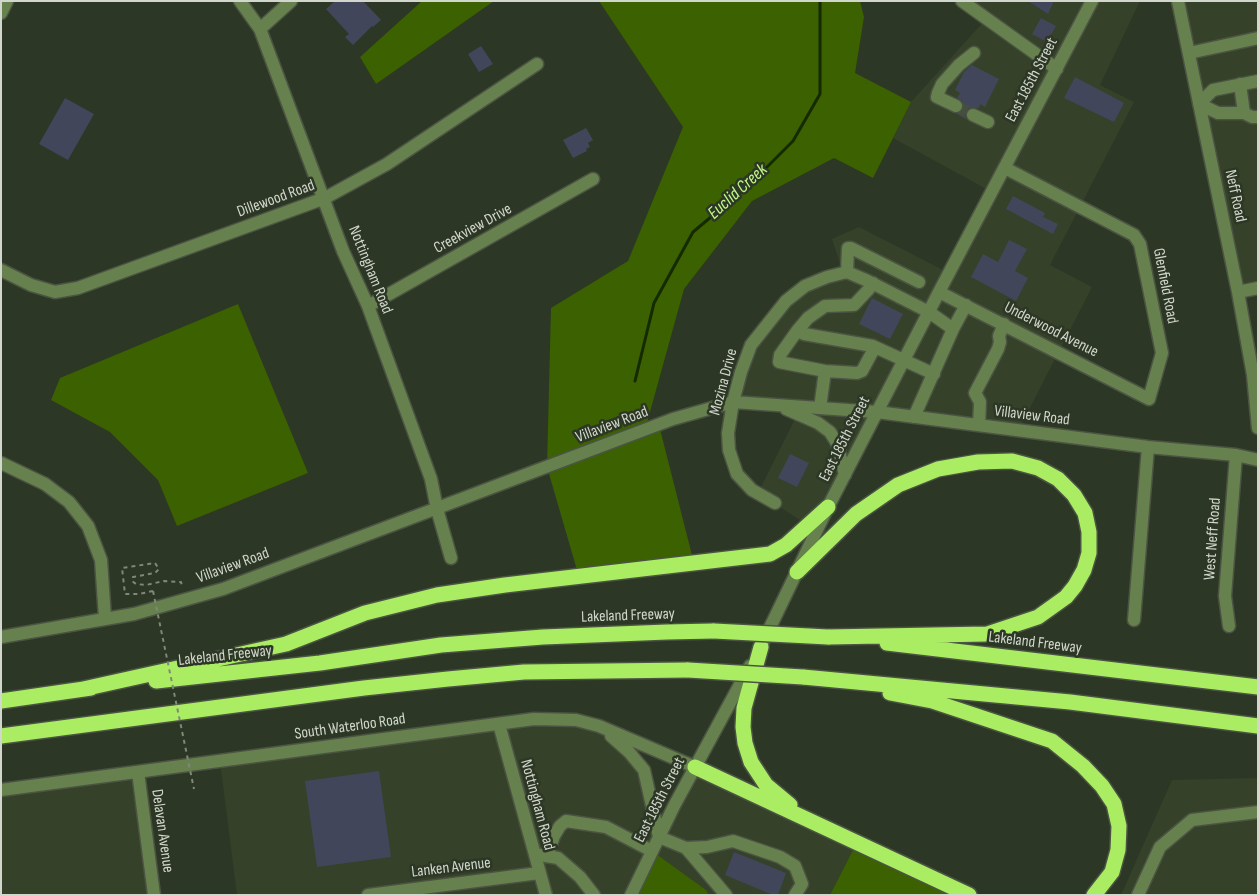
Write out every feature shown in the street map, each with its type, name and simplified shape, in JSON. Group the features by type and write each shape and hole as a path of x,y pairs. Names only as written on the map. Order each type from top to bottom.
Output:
{"highway":[{"path":"797,572 856,514 898,485 938,469 978,462 1012,462 1038,468 1058,479 1074,495 1085,513 1089,532 1089,553 1084,570 1066,597 1038,617 987,634 828,637"},
{"path":"83,689 286,644 365,613 437,595 505,585 770,554 786,545 828,508"},
{"name":"Lakeland Freeway","path":"1,701 83,689 320,663 441,645 553,637 714,631 828,637 1258,687"},
{"path":"761,647 744,708 743,727 745,743 751,762 766,785 807,818"},
{"path":"1,736 364,688 448,679 524,672 688,670 803,677 1070,702 1258,726"},
{"path":"803,677 932,701 1052,741 1083,766 1102,786 1114,804 1119,826 1118,850 1112,872 1094,895"},
{"path":"695,768 807,818 969,895"}],"street":[{"path":"1,13 7,1"},
{"name":"Nottingham Road","path":"240,1 260,29 325,198 343,251 368,306 431,479 437,509 452,558"},
{"path":"260,29 291,1"},
{"path":"962,1 1057,69"},
{"name":"East 185th Street","path":"631,895 695,768 761,647 828,508 903,361 1092,1"},
{"name":"Neff Road","path":"1178,1 1238,292 1253,374 1258,427"},
{"path":"1189,53 1258,38"},
{"path":"956,106 937,97 938,93 942,84 959,65 974,53"},
{"name":"Dillewood Road","path":"1,270 31,285 55,292 78,288 325,198 387,164 537,64"},
{"path":"1258,81 1213,90 1200,104 1218,113 1244,113 1252,118 1258,117"},
{"path":"1240,84 1244,113"},
{"path":"973,114 988,122"},
{"name":"Glenfield Road","path":"1005,168 1134,235 1140,244 1162,353 1149,399"},
{"name":"Creekview Drive","path":"368,306 593,179"},
{"path":"919,282 848,248 847,272 876,284 929,312 953,329"},
{"path":"875,347 862,371 857,373 825,371 779,362 780,355 808,318 825,306 854,305 876,284 887,266"},
{"name":"Mozina Drive","path":"775,503 752,490 737,474 729,450 728,432 741,372 751,345 786,301 805,286 827,277 847,272"},
{"path":"1238,292 1258,288"},
{"name":"Underwood Avenue","path":"939,292 1149,399"},
{"path":"914,417 953,329 966,305"},
{"path":"979,425 980,402 975,393 998,349 999,336 1004,324"},
{"path":"797,331 804,334 869,344 934,374"},
{"path":"820,408 825,371"},
{"name":"Villaview Road","path":"1,637 134,614 223,589 674,419 733,402 877,412 1148,447 1236,455 1258,460"},
{"path":"777,405 818,423 830,432 837,443 845,475"},
{"path":"1134,620 1148,447"},
{"name":"West Neff Road","path":"1229,626 1225,596 1236,455"},
{"path":"1,462 45,484 69,502 88,526 101,560 105,618"},
{"name":"South Waterloo Road","path":"1,790 534,719 576,720 599,726 695,768"},
{"name":"Nottingham Road","path":"499,724 546,895"},
{"path":"599,726 620,742 644,770 659,837 686,848 707,847 734,841 780,857 795,866 802,884 796,895"},
{"name":"Delavan Avenue","path":"138,772 154,895"},
{"path":"1138,895 1160,847 1192,820 1258,812"},
{"path":"547,856 554,836 566,820 606,827 652,852"},
{"path":"686,848 726,895"},
{"path":"534,853 558,858 580,877 594,895"},
{"name":"Lanken Avenue","path":"368,895 539,872"}],"path":[{"path":"182,586 181,582 164,581 146,585 136,584 132,581 133,577 155,573 159,570 155,563 122,568 125,594 153,591 194,788"}],"shaded area":[{"path":"971,1 1140,1 1100,85 1134,102 1050,265 1092,287 1018,431 877,412 828,507 808,525 758,493 801,407 733,402 741,372 786,301 843,273 832,239 859,227 949,273 992,192 893,138 911,102 986,19"},
{"path":"1178,1 1258,1 1258,288 1238,292"},
{"path":"534,719 599,726 644,770 657,825 695,767 857,842 830,895 709,895 705,890 652,852 632,895 237,895 220,761"},
{"path":"138,772 154,895 1,895 1,790"},
{"path":"1258,778 1258,895 1121,895 1172,780"}],"green space":[{"path":"422,1 494,1 376,84 360,57"},
{"path":"599,1 860,1 864,17 855,73 911,102 873,178 834,158 752,201 684,289 645,430 659,425 694,563 579,577 547,467 551,308 628,261 683,127"},
{"path":"238,304 308,473 177,526 158,480 110,432 51,400 60,378"},
{"path":"857,842 969,895 830,895"},
{"path":"652,851 706,890 709,895 632,895"}],"building":[{"path":"335,1 363,1 381,20 372,26 353,45 345,37 349,34 326,9"},
{"path":"1028,1 1054,1 1048,14"},
{"path":"1041,18 1056,26 1047,42 1032,34"},
{"path":"481,46 493,64 479,72 468,54"},
{"path":"972,65 999,79 985,107 980,104 979,108 969,108 965,112 966,119 957,114 963,110 964,105 957,98 960,93 955,90 964,72"},
{"path":"1075,77 1124,103 1114,122 1064,98"},
{"path":"65,98 94,114 68,160 39,144"},
{"path":"586,128 593,140 588,143 590,147 586,149 587,151 573,158 563,140"},
{"path":"1013,196 1045,213 1043,217 1058,224 1053,234 1006,209"},
{"path":"1009,240 1027,249 1015,271 1028,278 1016,301 971,277 983,254 998,262"},
{"path":"872,298 903,314 890,339 859,324"},
{"path":"790,454 809,463 797,487 778,478"},
{"path":"379,771 391,857 317,867 305,781"},
{"path":"734,852 786,873 778,895 773,895 725,875"}],"waterway":[{"name":"Euclid Creek","path":"635,381 654,303 693,232 748,186 793,141 820,94 820,1"}],"tunnel":[{"path":"956,106 973,115"}]}
